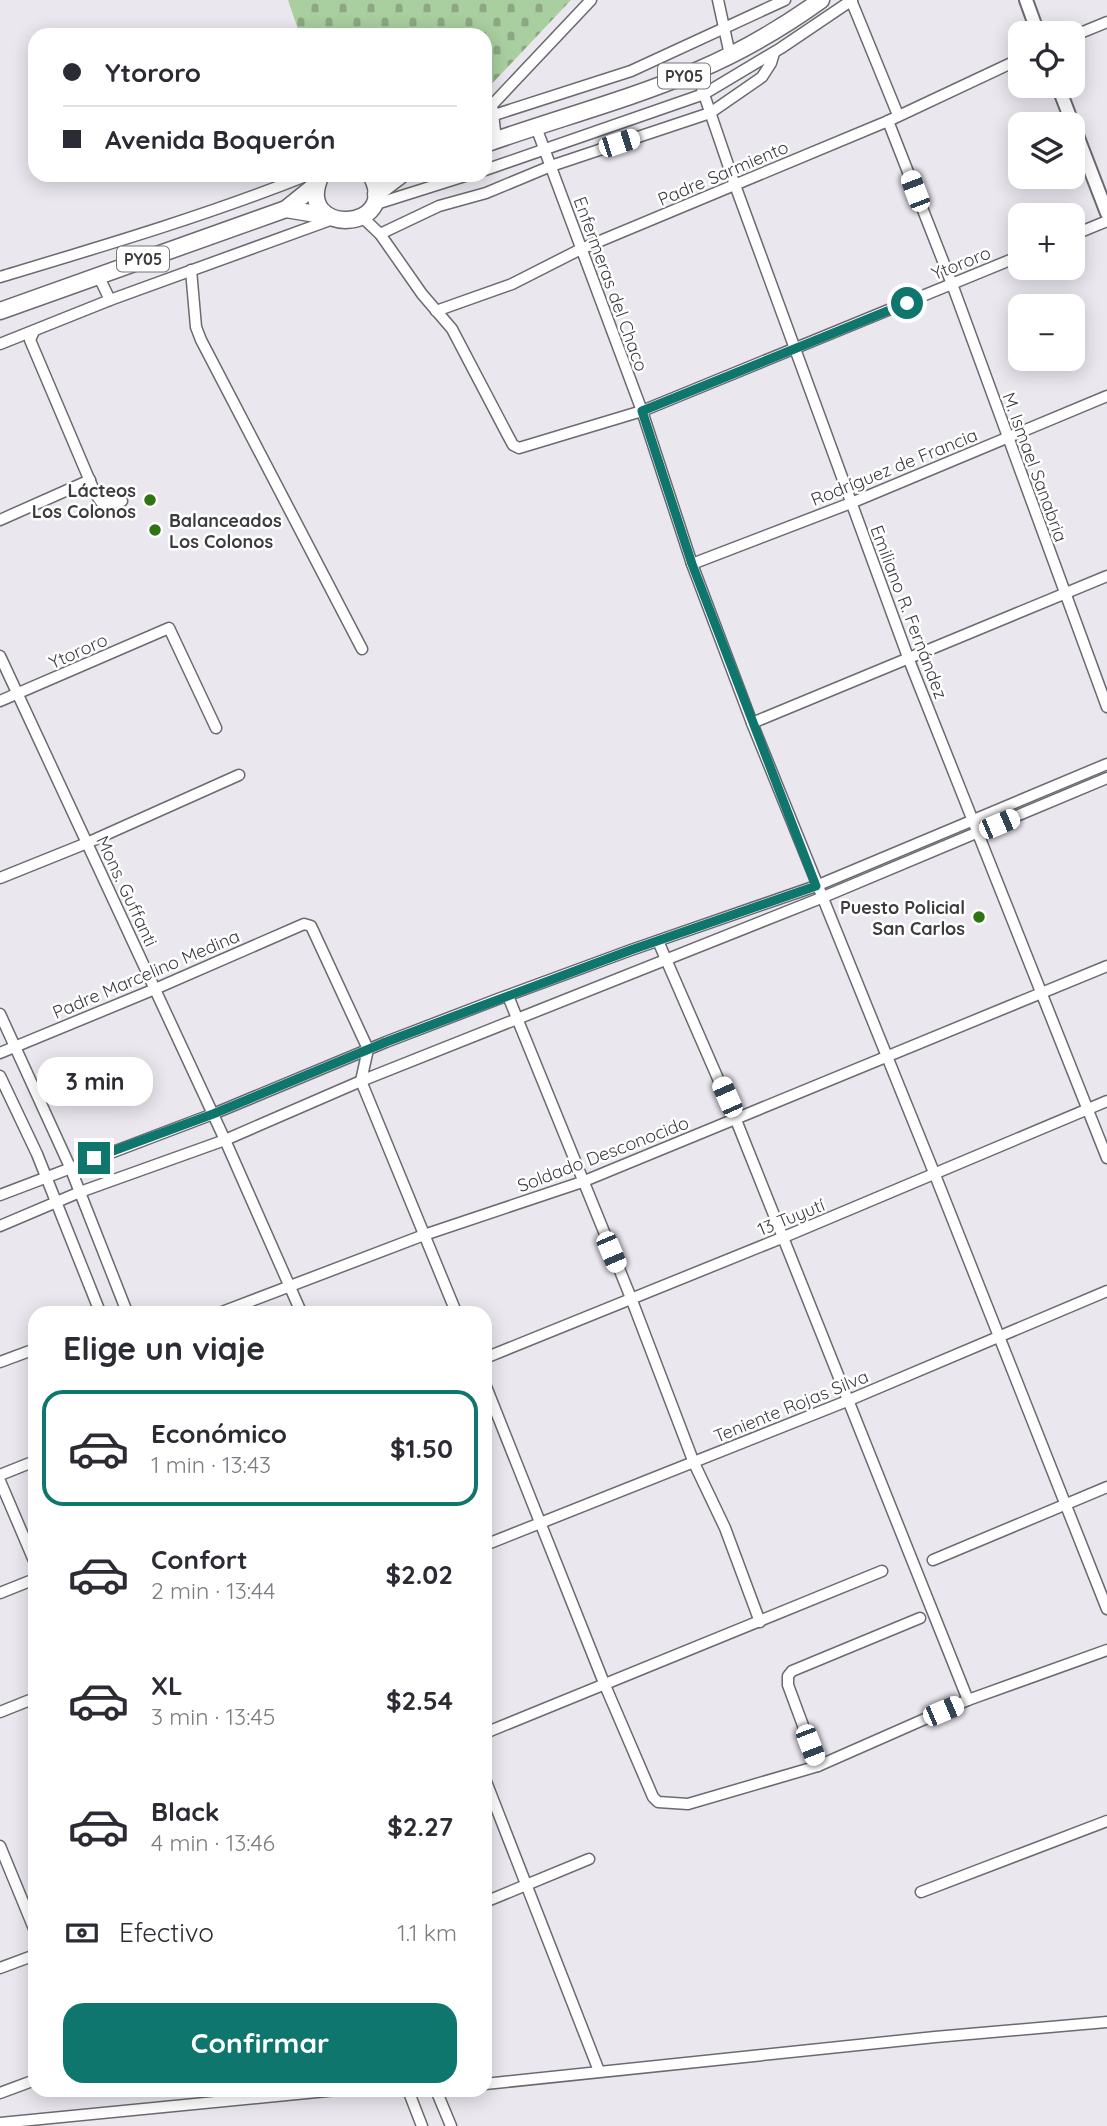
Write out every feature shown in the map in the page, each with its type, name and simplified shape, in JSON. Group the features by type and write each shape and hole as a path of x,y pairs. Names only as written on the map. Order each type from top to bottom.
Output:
{"highway":[{"name":"PY05","path":"492,141 696,71 763,38 821,0"},
{"name":"PY05","path":"0,311 286,209 312,182"},
{"path":"316,182 318,201 330,217"},
{"path":"371,182 371,205"},
{"path":"371,205 394,182"},
{"name":"PY05","path":"286,209 344,222 371,205"}],"street":[{"path":"492,105 591,0"},
{"path":"718,0 730,55"},
{"path":"492,116 631,71 785,0"},
{"path":"492,168 704,94 774,53 851,0 898,115"},
{"path":"1026,0 1034,21"},
{"path":"1085,31 1107,22"},
{"path":"380,234 439,206 486,193 551,166 710,113 762,77 774,53"},
{"name":"Padre Sarmiento","path":"436,311 512,284 581,249 888,121 1008,65"},
{"name":"Emiliano R. Fernández","path":"696,71 909,660 1107,1158"},
{"path":"1063,98 1107,213"},
{"name":"M. Ismael Sanabria","path":"888,121 952,284 1107,707"},
{"name":"Enfermeras del Chaco","path":"536,127 642,411 692,564 752,723 1107,1609"},
{"path":"0,277 301,182"},
{"path":"436,311 380,234 371,205 445,182"},
{"path":"0,344 330,217"},
{"path":"1085,230 1107,221"},
{"name":"Ytororo","path":"436,311 452,330 513,445 519,448 642,411 1008,261"},
{"path":"191,270 196,327 201,340 362,649"},
{"path":"98,275 110,300"},
{"path":"34,331 30,340 101,502 110,504 122,501"},
{"name":"Rodríguez de Francia","path":"692,564 851,503 1107,396"},
{"path":"0,520 90,480"},
{"path":"752,723 1107,576"},
{"name":"Ytororo","path":"0,701 169,628 216,728"},
{"name":"Mons. Guffanti","path":"0,656 225,1140 299,1306"},
{"path":"0,1195 213,1114 368,1049 658,941 816,886 1107,764"},
{"path":"0,878 87,843 239,775"},
{"path":"0,1226 80,1192 225,1140 361,1081 821,898 1107,779"},
{"name":"Padre Marcelino Medina","path":"0,1053 304,924 311,926 368,1049"},
{"path":"658,941 784,1237 968,1700"},
{"name":"Soldado Desconocido","path":"238,1306 424,1234 582,1182 1107,966"},
{"path":"508,996 760,1622"},
{"path":"0,1014 70,1167 125,1306"},
{"path":"368,1049 361,1081 454,1306"},
{"path":"0,1076 46,1177 98,1306"},
{"name":"13 Tuyutí","path":"492,1355 935,1175 1107,1101"},
{"name":"Teniente Rojas Silva","path":"492,1542 847,1401 1107,1291"},
{"path":"0,1362 28,1352"},
{"path":"492,1401 604,1683 653,1797 658,1802 688,1804 818,1766 968,1700 1107,1650"},
{"path":"0,1475 28,1464"},
{"path":"0,1481 28,1547"},
{"path":"933,1560 1107,1488"},
{"path":"492,1729 882,1572"},
{"path":"0,1593 28,1583"},
{"path":"818,1766 788,1685 788,1676 792,1671 920,1618"},
{"path":"0,1712 28,1701"},
{"path":"492,1797 599,2071"},
{"path":"921,1892 1107,1821"},
{"path":"0,1846 28,1914"},
{"path":"492,1899 589,1860"},
{"path":"0,1968 28,1958"},
{"path":"492,2083 1107,2022"},
{"path":"0,2093 28,2083"},
{"path":"0,2123 266,2097"},
{"path":"411,2097 422,2126"},
{"path":"439,2097 451,2126"}],"green space":[{"path":"288,0 571,0 492,84 492,28 298,28"}],"place":[{"name":"Lácteos Los Colonos","path":"150,500"},
{"name":"Balanceados Los Colonos","path":"155,530"},
{"name":"Puesto Policial San Carlos","path":"979,917"}],"route":[{"path":"94,1158 213,1114 386,1042 476,1008 631,950 816,886 692,564 642,411 907,303"}]}
